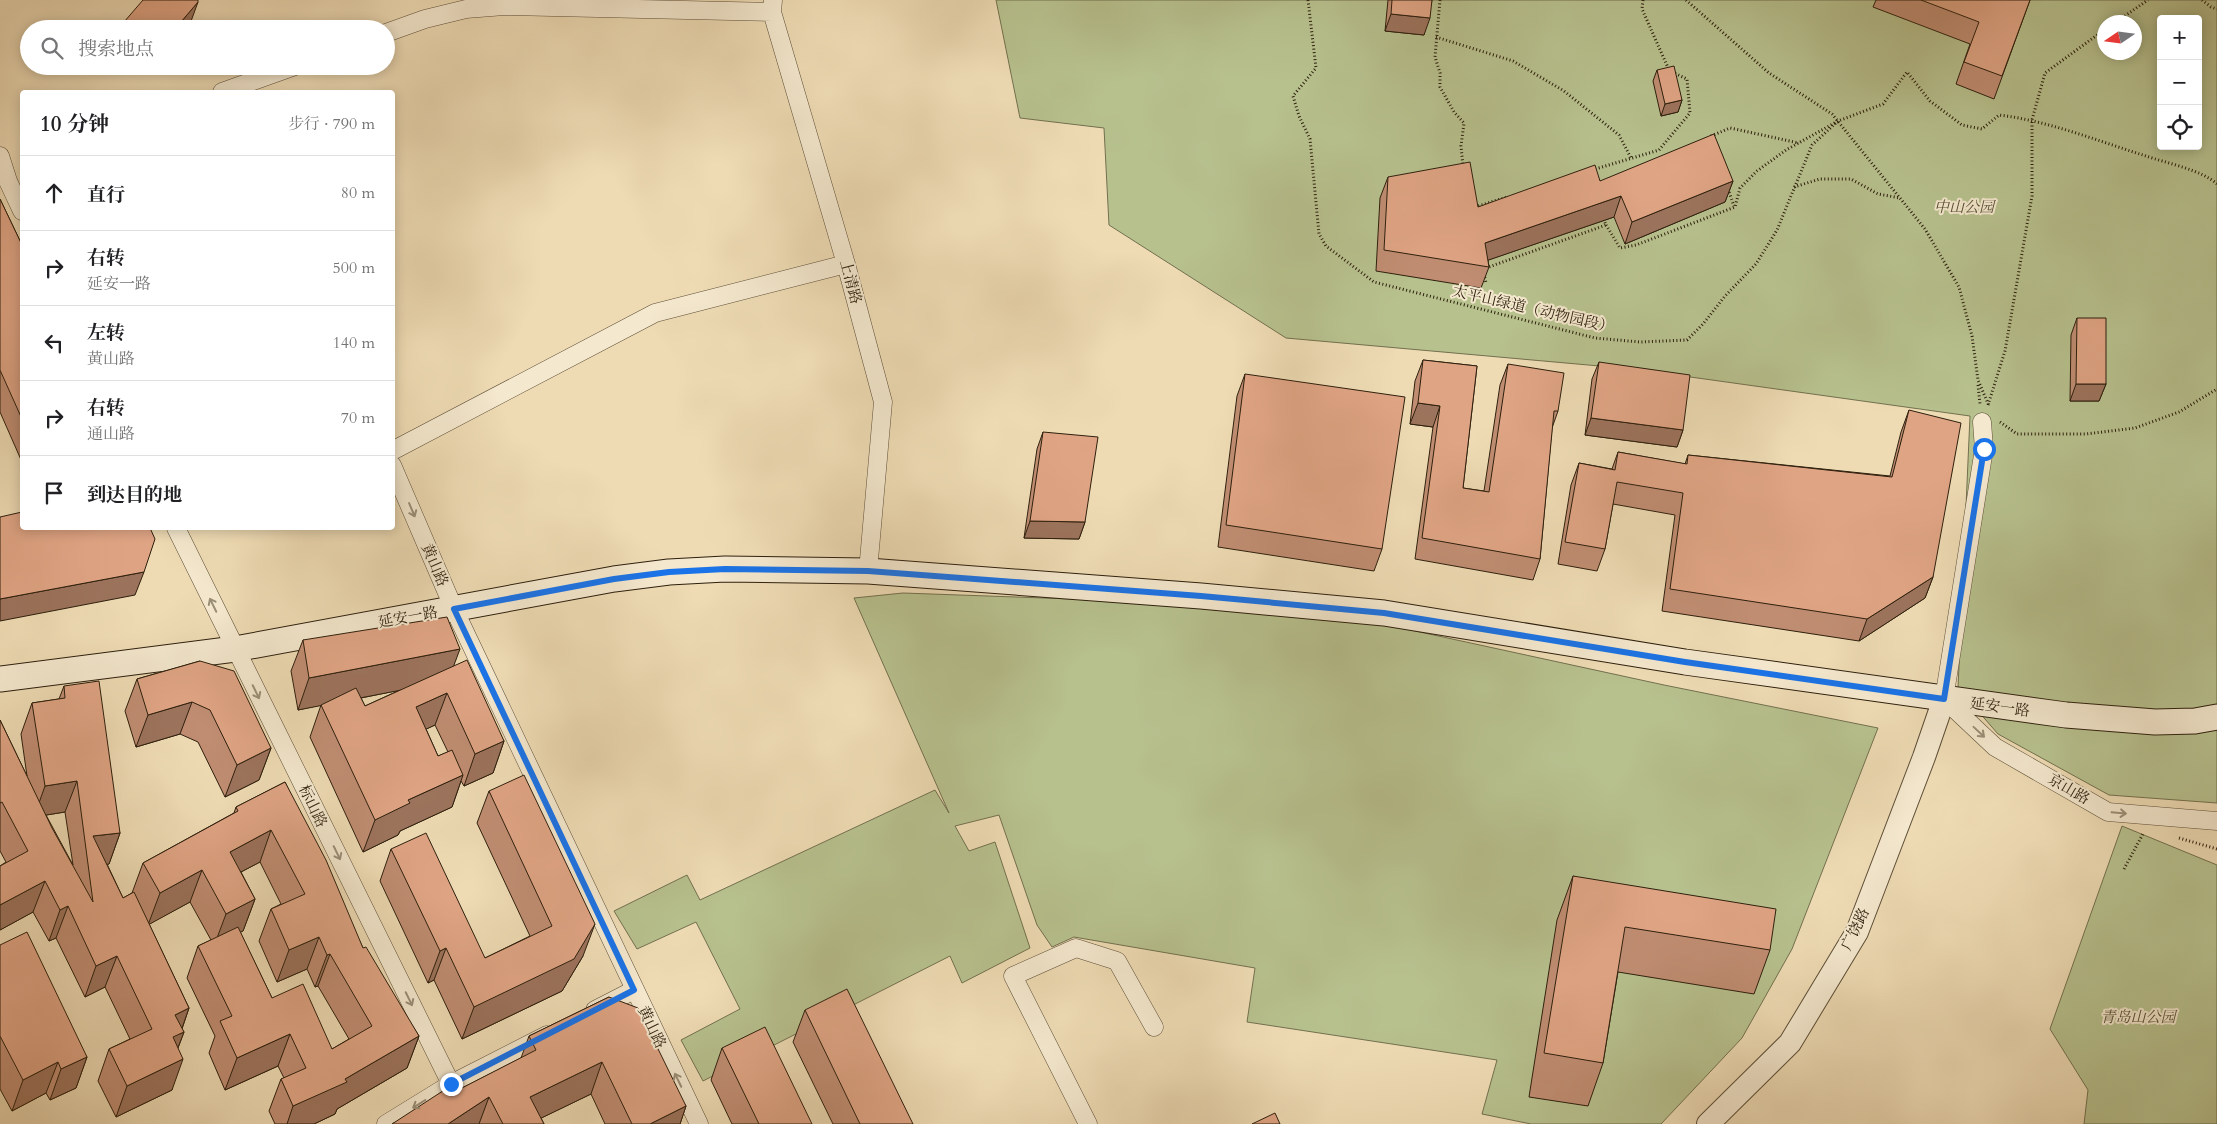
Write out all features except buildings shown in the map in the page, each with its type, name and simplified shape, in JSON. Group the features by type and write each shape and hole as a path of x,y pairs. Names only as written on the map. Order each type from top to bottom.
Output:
{"main road":[{"name":"延安一路","path":"0,679 235,648 614,579 669,572 725,569 868,571 1201,596 1384,613 1685,662 2066,715 2155,722 2195,721 2217,717"}],"street":[{"path":"395,30 466,9 504,6 773,6"},
{"name":"上清路","path":"773,6 883,402 868,571"},
{"path":"228,90 270,75"},
{"path":"0,156 20,206"},
{"path":"395,449 655,313 846,264"},
{"path":"1944,699 1984,449 1982,422"},
{"name":"黄山路","path":"395,473 454,609 699,1124"},
{"name":"标山路","path":"177,530 451,1084"},
{"name":"京山路","path":"1944,699 1995,747 2108,812 2217,820"},
{"name":"广饶路","path":"1708,1124 1790,1043 1857,932 1924,757 1944,699"},
{"path":"1088,1124 1013,976 1076,948 1116,960 1154,1027"},
{"path":"582,1017 634,990"},
{"path":"386,1124 451,1084 564,1026"}],"path":[{"name":"太平山绿道（动物园段）","path":"1308,0 1316,68 1292,96 1310,139 1318,234 1326,246 1374,282 1595,338 1640,342 1687,340 1704,324 1725,296 1756,264 1777,230 1793,187"},
{"path":"1440,0 1435,57 1440,73 1440,87 1454,112 1464,123 1461,146 1464,171"},
{"path":"1588,172 1659,150 1690,113 1687,79 1667,69 1657,41 1642,9 1642,0"},
{"path":"1686,0 1769,73 1832,114 1926,229 1959,287 1972,336 1982,422"},
{"path":"2126,15 2146,0"},
{"path":"2202,0 2217,9"},
{"path":"1982,422 2005,352 2032,196 2032,120 2045,72 2097,35"},
{"path":"1436,38 1513,61 1564,91 1619,135 1631,158"},
{"path":"1734,207 1740,188 1757,171 1799,143 1838,121 1883,104 1907,72 1930,101 1962,125 1982,128 1999,115 2032,120 2185,169 2211,178 2217,184"},
{"path":"1793,187 1812,145 1838,121"},
{"path":"1713,145 1710,136 1730,128 1799,143"},
{"path":"1793,187 1820,180 1851,179 1878,194 1901,198"},
{"path":"1725,180 1734,207"},
{"path":"1472,208 1516,194"},
{"path":"1603,216 1606,225 1620,248 1636,245 1734,207"},
{"path":"1483,269 1606,225"},
{"path":"1482,260 1486,283"},
{"path":"2017,434 2086,434 2135,428 2180,412 2217,389"},
{"path":"2124,870 2146,828"},
{"path":"2172,836 2217,849"}],"green space":[{"name":"中山公园","path":"996,0 2217,0 2217,803 2109,795 1998,734 1958,688 1970,416 1633,369 1286,338 1109,225 1104,128 1020,118"},
{"path":"903,593 1100,600 1383,624 1664,685 1878,728 1792,949 1742,1038 1661,1124 1531,1124 1482,1114 1497,1060 1247,1022 1255,968 1074,937 1052,947 1037,925 999,815 955,826 969,851 995,842 1030,948 962,983 950,956 703,1081 681,1040 740,1009 696,922 637,949 614,911 687,875 700,900 935,790 949,813 854,598"},
{"name":"青岛山公园","path":"2122,826 2217,865 2217,1124 2084,1124 2088,1090 2050,1029"}],"route":[{"path":"451,1084 634,990 454,609 614,579 669,572 725,569 868,571 1201,596 1384,613 1685,662 1944,699 1984,449"}]}
